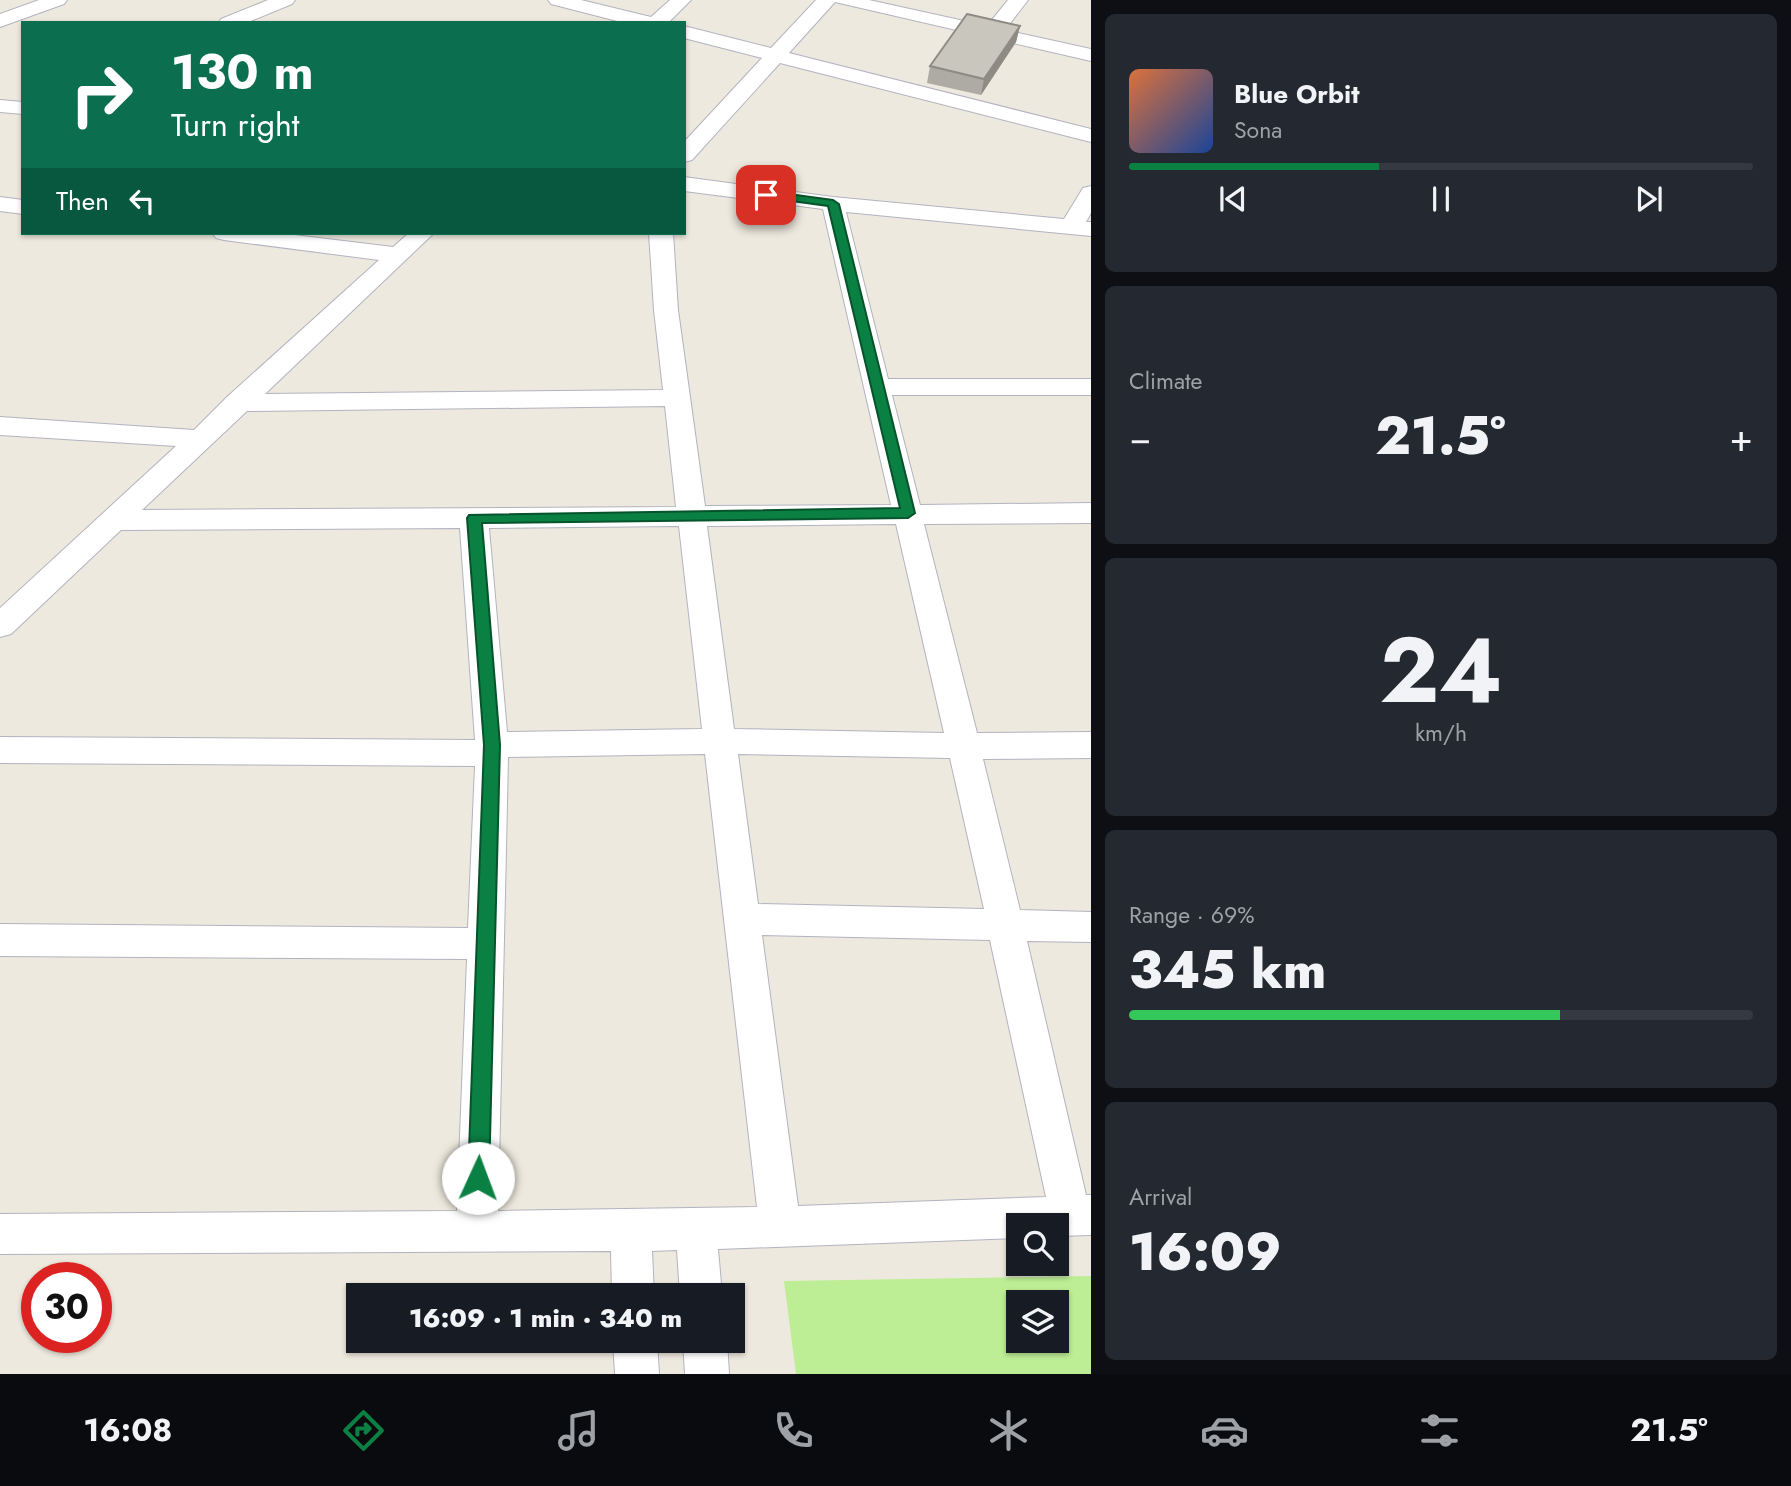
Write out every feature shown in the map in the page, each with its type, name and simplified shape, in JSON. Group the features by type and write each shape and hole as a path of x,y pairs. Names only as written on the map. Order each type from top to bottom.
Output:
{"street":[{"path":"233,21 285,0"},
{"path":"558,0 641,21"},
{"path":"658,21 681,0"},
{"path":"686,153 827,0"},
{"path":"843,0 1091,55"},
{"path":"992,33 1018,0"},
{"path":"0,21 39,2"},
{"path":"686,33 1091,136"},
{"path":"686,184 833,204 1081,228 1091,193"},
{"path":"0,204 21,207"},
{"path":"0,1234 696,1230 1081,1215 1006,925 833,204"},
{"path":"240,235 398,255"},
{"path":"0,626 236,403 420,235"},
{"path":"662,235 666,310 780,1226"},
{"path":"877,387 1091,387"},
{"path":"236,403 678,398"},
{"path":"0,426 198,439"},
{"path":"111,520 1091,513"},
{"path":"474,518 492,749 477,1230"},
{"path":"0,750 492,749 718,741 964,746 1091,744"},
{"path":"740,919 1091,927"},
{"path":"0,940 486,944"},
{"path":"696,1230 700,1283"},
{"path":"631,1231 633,1283"},
{"path":"636,1353 637,1374"},
{"path":"706,1353 708,1374"}],"green space":[{"path":"1091,1276 1091,1374 796,1374 784,1281"}],"building":[{"path":"967,14 1020,26 984,79 930,66"}],"route":[{"path":"478,1178 492,745 474,518 908,513 833,204 766,195"}]}
